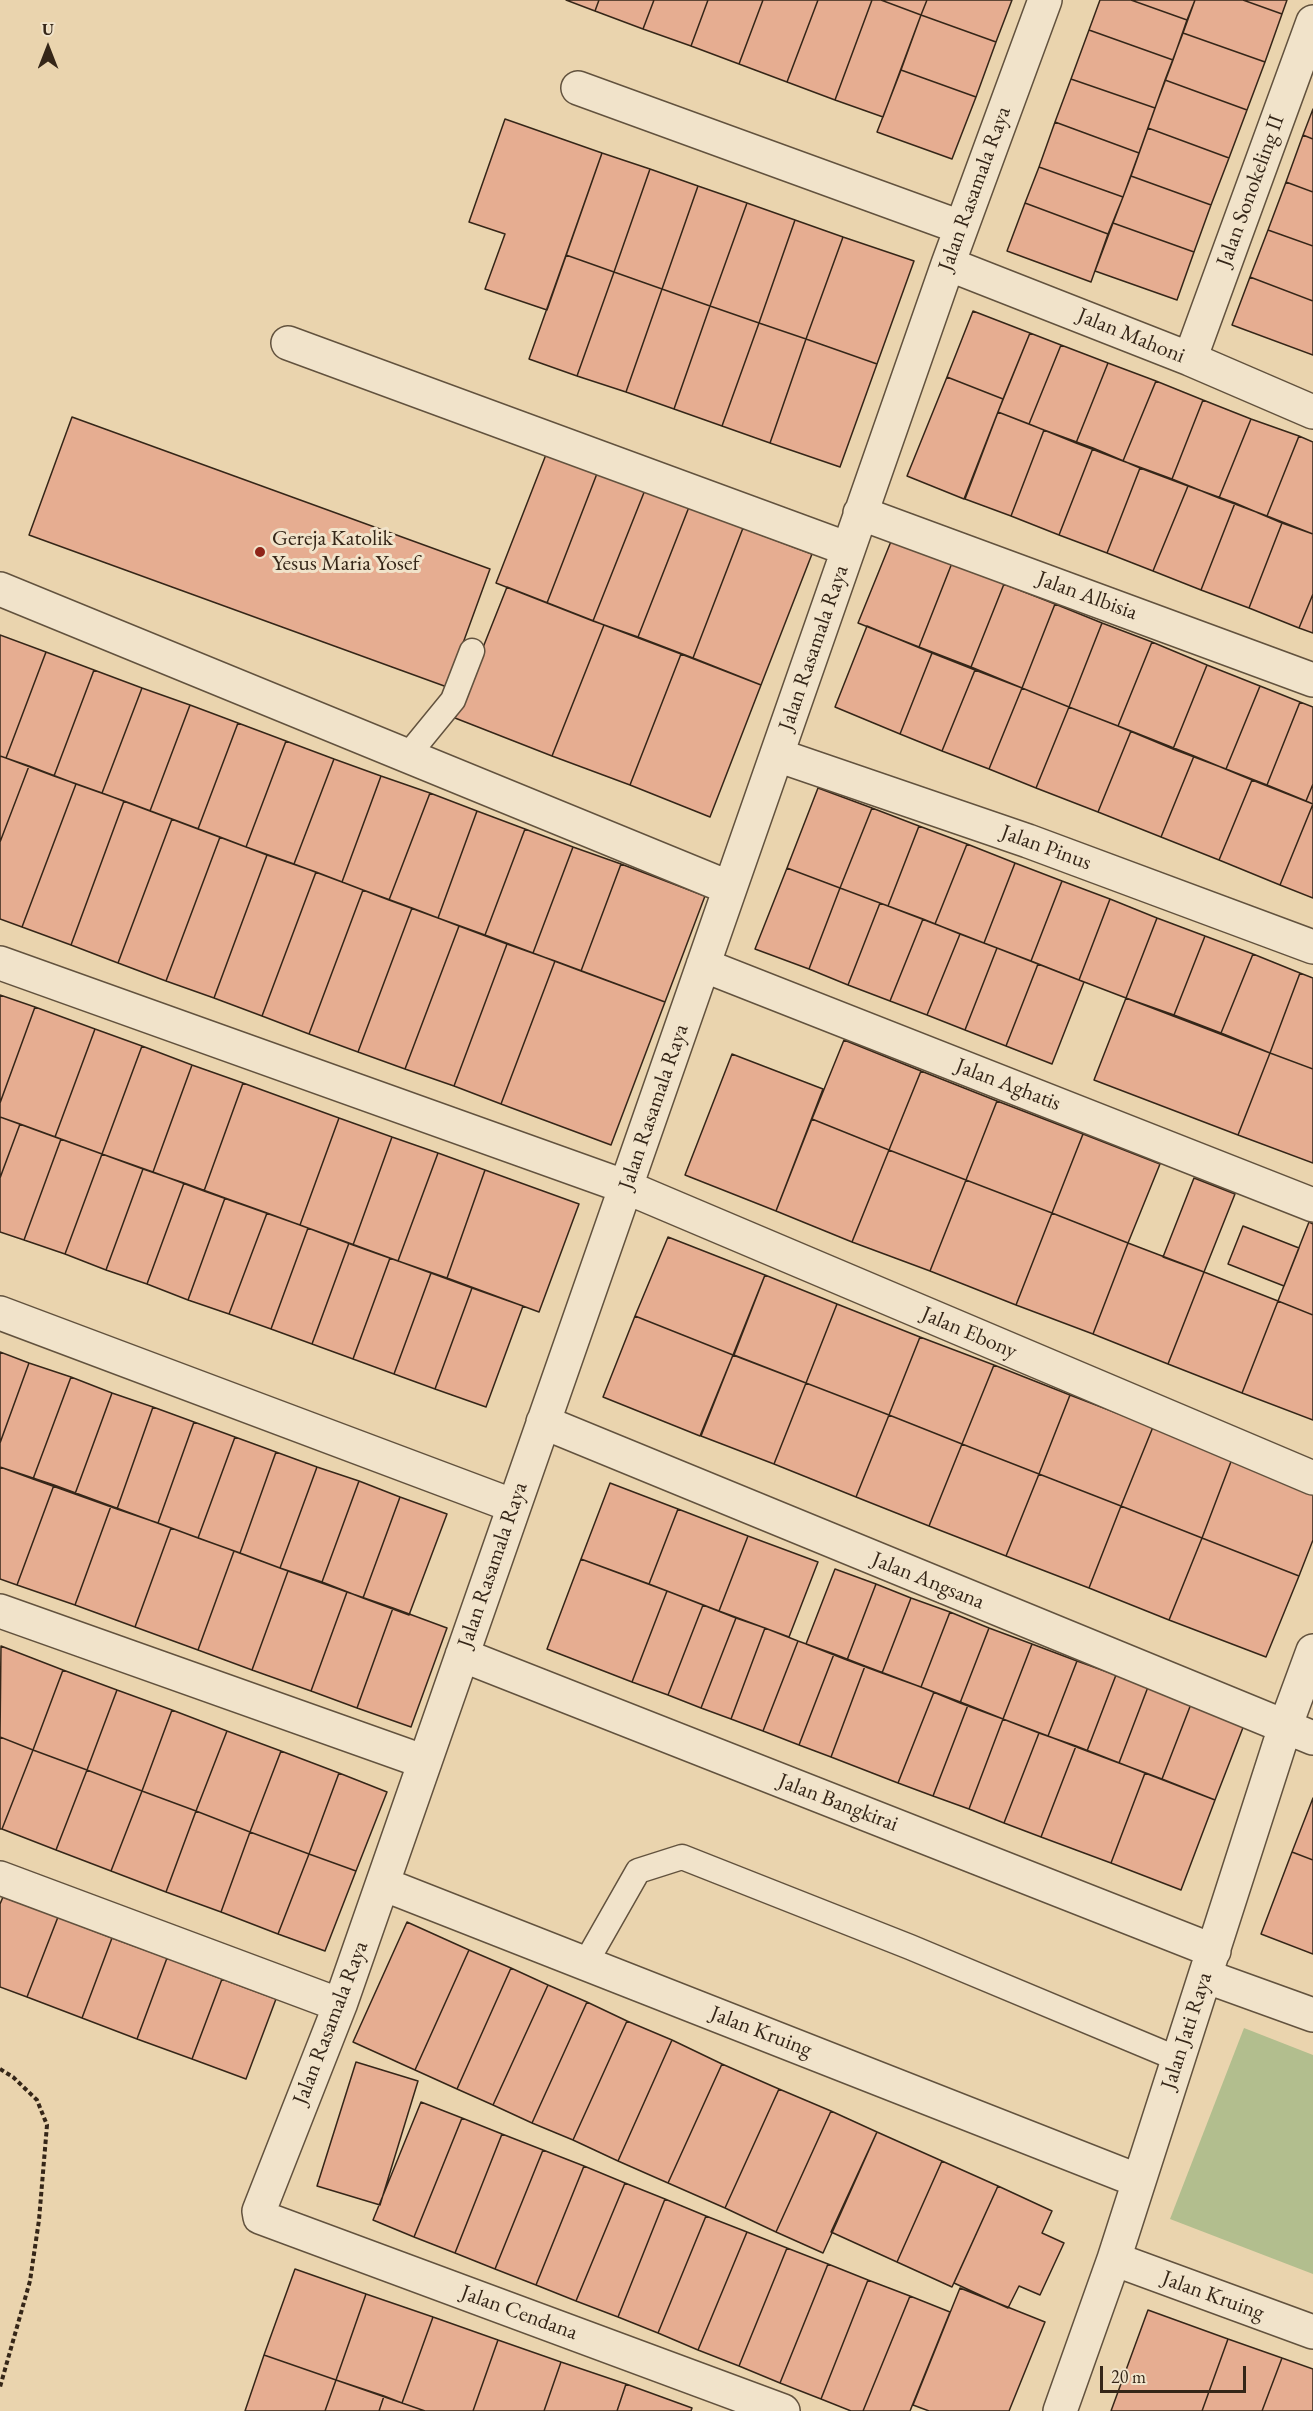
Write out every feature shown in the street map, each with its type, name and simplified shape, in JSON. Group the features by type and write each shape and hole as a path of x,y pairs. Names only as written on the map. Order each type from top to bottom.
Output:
{"street":[{"name":"Jalan Rasamala Raya","path":"258,2211 340,2005 960,227 1045,0"},
{"name":"Jalan Sonokeling II","path":"1190,359 1313,22"},
{"path":"578,88 960,227"},
{"name":"Jalan Mahoni","path":"948,264 1190,359 1313,412"},
{"path":"288,343 848,549"},
{"name":"Jalan Albisia","path":"860,513 1313,680"},
{"path":"0,588 730,888"},
{"name":"Jalan Pinus","path":"777,754 1028,841 1313,946"},
{"name":"Jalan Ebony","path":"0,963 626,1187 1313,1478"},
{"name":"Jalan Aghatis","path":"703,965 1313,1205"},
{"path":"0,1313 514,1506"},
{"name":"Jalan Angsana","path":"543,1422 1299,1733"},
{"path":"0,1611 425,1762"},
{"name":"Jalan Jati Raya","path":"1060,2411 1114,2259 1209,1964 1299,1733 1313,1651"},
{"name":"Jalan Bangkirai","path":"462,1655 1209,1964 1313,2015"},
{"path":"0,1878 340,2005"},
{"name":"Jalan Kruing","path":"383,1884 1139,2181"},
{"name":"Jalan Cendana","path":"258,2211 260,2217 783,2411"},
{"name":"Jalan Kruing","path":"1114,2259 1313,2332"}],"lane":[{"path":"408,755 453,700 471,651"},
{"path":"585,1964 638,1872 682,1857 910,1947 1178,2059"}],"path":[{"path":"0,2069 13,2077 37,2100 47,2125 39,2220 30,2281 0,2387"}],"green space":[{"path":"1244,2028 1313,2055 1313,2274 1170,2219"}],"building":[{"path":"566,0 599,0 595,11"},
{"path":"599,0 654,0 643,29 595,11"},
{"path":"654,0 708,0 691,46 643,29"},
{"path":"708,0 763,0 739,64 691,46"},
{"path":"763,0 818,0 787,82 739,64"},
{"path":"818,0 872,0 835,100 787,82"},
{"path":"872,0 881,0 921,15 883,117 835,100"},
{"path":"881,0 927,0 921,15"},
{"path":"927,0 1012,0 996,42 921,15"},
{"path":"1100,0 1131,0 1187,20 1173,60 1089,30"},
{"path":"1131,0 1195,0 1187,20"},
{"path":"1195,0 1243,0 1282,14 1265,62 1183,33"},
{"path":"1243,0 1287,0 1282,14"},
{"path":"921,15 996,42 976,97 901,70"},
{"path":"1089,30 1173,60 1155,108 1071,79"},
{"path":"1183,33 1265,62 1247,110 1165,80"},
{"path":"901,70 976,97 952,159 877,132"},
{"path":"1071,79 1155,108 1139,153 1055,122"},
{"path":"1165,80 1247,110 1229,158 1148,128"},
{"path":"1313,109 1313,139 1303,135"},
{"path":"505,119 602,153 547,310 485,289 505,234 469,222"},
{"path":"1055,122 1139,153 1123,197 1039,167"},
{"path":"1148,128 1229,158 1211,205 1131,176"},
{"path":"1303,135 1313,139 1313,192 1286,182"},
{"path":"602,153 650,169 614,272 566,255"},
{"path":"1039,167 1123,197 1108,234 1025,203"},
{"path":"650,169 698,186 662,289 614,272"},
{"path":"1131,176 1211,205 1194,252 1113,223"},
{"path":"1286,182 1313,192 1313,246 1268,230"},
{"path":"698,186 747,203 710,306 662,289"},
{"path":"747,203 795,220 759,323 710,306"},
{"path":"1025,203 1108,234 1091,282 1007,251"},
{"path":"795,220 843,237 806,339 759,323"},
{"path":"1113,223 1194,252 1177,300 1095,271"},
{"path":"1268,230 1313,246 1313,301 1250,277"},
{"path":"843,237 914,261 877,364 806,339"},
{"path":"566,255 614,272 577,376 529,359"},
{"path":"614,272 662,289 626,392 577,376"},
{"path":"1250,277 1313,301 1313,355 1232,325"},
{"path":"662,289 710,306 674,409 626,392"},
{"path":"710,306 759,323 722,426 674,409"},
{"path":"973,311 1030,333 1003,399 947,377"},
{"path":"759,323 806,339 770,443 722,426"},
{"path":"1030,333 1061,345 1029,424 998,412"},
{"path":"806,339 877,364 840,467 770,443"},
{"path":"1061,345 1108,363 1076,443 1029,424"},
{"path":"1108,363 1156,381 1123,461 1076,443"},
{"path":"947,377 1003,399 964,499 907,476"},
{"path":"1156,381 1203,400 1172,479 1123,461"},
{"path":"1203,400 1251,419 1219,498 1172,479"},
{"path":"998,412 1044,430 1011,516 965,499"},
{"name":"Gereja Katolik Yesus Maria Yosef","path":"72,417 490,569 447,687 29,535"},
{"path":"1251,419 1299,436 1267,516 1219,498"},
{"path":"1044,430 1093,448 1059,535 1011,516"},
{"path":"1299,436 1313,442 1313,534 1267,516"},
{"path":"1093,448 1140,468 1107,553 1059,535"},
{"path":"547,452 598,471 547,603 496,583"},
{"path":"1140,468 1188,486 1153,571 1107,553"},
{"path":"598,471 645,490 593,621 547,603"},
{"path":"1188,486 1235,503 1201,590 1153,571"},
{"path":"645,490 689,507 638,637 593,621"},
{"path":"1235,503 1282,523 1249,608 1201,590"},
{"path":"689,507 743,528 693,658 638,637"},
{"path":"1282,523 1313,534 1313,594 1299,628 1249,608"},
{"path":"743,528 812,554 761,685 693,658"},
{"path":"892,539 952,563 919,647 858,623"},
{"path":"952,563 1004,584 971,667 919,647"},
{"path":"1004,584 1055,604 1022,688 971,667"},
{"path":"507,587 604,625 552,756 455,718"},
{"path":"1313,594 1313,633 1299,628"},
{"path":"1055,604 1102,623 1069,707 1022,688"},
{"path":"1102,623 1152,642 1118,726 1069,707"},
{"path":"604,625 681,654 630,785 552,756"},
{"path":"867,626 932,653 900,734 835,707"},
{"path":"0,635 46,652 6,758 0,756"},
{"path":"1152,642 1207,665 1173,749 1118,726"},
{"path":"46,652 94,670 54,776 6,758"},
{"path":"932,653 975,670 942,751 900,734"},
{"path":"681,654 761,685 710,817 630,785"},
{"path":"1207,665 1260,686 1226,769 1173,749"},
{"path":"94,670 142,688 102,793 54,776"},
{"path":"975,670 1022,688 989,769 942,751"},
{"path":"1260,686 1300,702 1267,785 1226,769"},
{"path":"142,688 190,705 150,811 102,793"},
{"path":"1022,688 1069,707 1036,788 989,769"},
{"path":"1300,702 1313,707 1313,784 1306,801 1267,785"},
{"path":"190,705 238,723 198,829 150,811"},
{"path":"1069,707 1131,731 1098,812 1036,788"},
{"path":"238,723 286,741 246,847 198,829"},
{"path":"1131,731 1194,756 1161,837 1098,812"},
{"path":"286,741 334,759 294,864 246,847"},
{"path":"0,756 29,766 0,842"},
{"path":"1194,756 1252,780 1219,860 1161,837"},
{"path":"334,759 381,776 342,882 294,864"},
{"path":"29,766 76,784 22,927 0,919 0,842"},
{"path":"381,776 430,793 389,900 342,882"},
{"path":"1252,780 1313,804 1280,885 1219,860"},
{"path":"76,784 124,801 71,945 22,927"},
{"path":"1313,784 1313,804 1306,801"},
{"path":"818,788 872,808 840,888 787,868"},
{"path":"430,793 477,811 438,918 389,900"},
{"path":"124,801 172,819 118,963 71,945"},
{"path":"1313,804 1313,898 1280,885"},
{"path":"872,808 919,826 888,906 840,888"},
{"path":"477,811 525,829 485,935 438,918"},
{"path":"172,819 220,837 166,981 118,963"},
{"path":"919,826 967,844 935,924 888,906"},
{"path":"525,829 573,847 533,953 485,935"},
{"path":"220,837 267,855 214,998 166,981"},
{"path":"967,844 1015,863 984,943 935,924"},
{"path":"573,847 621,864 581,971 533,953"},
{"path":"267,855 316,872 262,1016 214,998"},
{"path":"1015,863 1062,881 1031,961 984,943"},
{"path":"621,864 705,896 665,1002 581,971"},
{"path":"787,868 840,888 809,969 755,949"},
{"path":"316,872 363,890 309,1034 262,1016"},
{"path":"1062,881 1110,899 1079,980 1031,961"},
{"path":"840,888 880,903 848,985 809,969"},
{"path":"363,890 412,908 358,1052 309,1034"},
{"path":"1110,899 1157,918 1126,998 1079,980"},
{"path":"880,903 923,919 890,1001 848,985"},
{"path":"412,908 459,926 405,1069 358,1052"},
{"path":"1157,918 1205,936 1174,1015 1126,998"},
{"path":"923,919 960,934 927,1015 890,1001"},
{"path":"459,926 507,944 454,1086 405,1069"},
{"path":"960,934 997,948 965,1030 927,1015"},
{"path":"1205,936 1253,954 1221,1033 1174,1015"},
{"path":"507,944 555,961 501,1104 454,1086"},
{"path":"997,948 1038,964 1006,1046 965,1030"},
{"path":"1253,954 1300,973 1270,1053 1221,1033"},
{"path":"555,961 665,1002 611,1145 501,1104"},
{"path":"1038,964 1084,982 1052,1064 1006,1046"},
{"path":"1300,973 1313,978 1313,1069 1270,1053"},
{"path":"0,995 35,1007 0,1103"},
{"path":"1126,998 1270,1053 1238,1135 1094,1080"},
{"path":"35,1007 95,1029 55,1137 0,1117 0,1103"},
{"path":"95,1029 142,1046 102,1154 55,1137"},
{"path":"844,1040 921,1071 889,1150 812,1119"},
{"path":"142,1046 192,1065 153,1172 102,1154"},
{"path":"1270,1053 1313,1069 1313,1163 1238,1135"},
{"path":"732,1054 823,1089 776,1211 685,1175"},
{"path":"192,1065 243,1083 204,1191 153,1172"},
{"path":"921,1071 997,1101 966,1180 889,1150"},
{"path":"243,1083 339,1118 300,1225 204,1191"},
{"path":"997,1101 1083,1134 1052,1213 966,1180"},
{"path":"0,1117 20,1124 0,1178"},
{"path":"339,1118 392,1137 353,1245 300,1225"},
{"path":"812,1119 889,1150 852,1242 776,1211"},
{"path":"20,1124 61,1139 24,1240 0,1232 0,1178"},
{"path":"1083,1134 1160,1164 1128,1243 1052,1213"},
{"path":"392,1137 438,1153 398,1261 353,1245"},
{"path":"61,1139 102,1154 65,1254 24,1240"},
{"path":"889,1150 966,1180 930,1271 852,1242"},
{"path":"438,1153 485,1170 447,1278 398,1261"},
{"path":"102,1154 143,1169 106,1270 65,1254"},
{"path":"143,1169 184,1183 147,1284 106,1270"},
{"path":"485,1170 579,1204 539,1312 447,1278"},
{"path":"1194,1178 1235,1194 1204,1272 1163,1257"},
{"path":"966,1180 1052,1213 1016,1305 930,1271"},
{"path":"184,1183 225,1198 188,1300 147,1284"},
{"path":"225,1198 267,1213 229,1314 188,1300"},
{"path":"267,1213 308,1228 271,1329 229,1314"},
{"path":"1052,1213 1128,1243 1093,1334 1016,1305"},
{"path":"1309,1222 1313,1224 1313,1315 1278,1301"},
{"path":"1243,1226 1299,1248 1284,1286 1228,1264"},
{"path":"308,1228 349,1243 312,1344 271,1329"},
{"path":"668,1237 765,1275 733,1355 635,1316"},
{"path":"349,1243 390,1258 353,1359 312,1344"},
{"path":"1128,1243 1204,1272 1168,1364 1093,1334"},
{"path":"390,1258 431,1273 394,1374 353,1359"},
{"path":"1204,1272 1278,1301 1242,1393 1168,1364"},
{"path":"431,1273 472,1288 435,1389 394,1374"},
{"path":"765,1275 837,1304 806,1383 734,1355"},
{"path":"472,1288 523,1306 486,1407 435,1389"},
{"path":"1278,1301 1313,1315 1313,1420 1242,1393"},
{"path":"837,1304 920,1337 889,1415 806,1383"},
{"path":"635,1316 733,1355 700,1436 603,1397"},
{"path":"920,1337 994,1365 962,1444 889,1415"},
{"path":"0,1352 29,1363 0,1443"},
{"path":"733,1355 806,1383 774,1464 701,1436"},
{"path":"29,1363 71,1377 33,1479 0,1467 0,1443"},
{"path":"994,1365 1070,1395 1039,1474 962,1444"},
{"path":"71,1377 112,1393 75,1494 33,1479"},
{"path":"806,1383 889,1415 856,1497 774,1464"},
{"path":"112,1393 153,1407 117,1509 75,1494"},
{"path":"1070,1395 1153,1427 1121,1506 1039,1474"},
{"path":"153,1407 194,1422 158,1523 117,1509"},
{"path":"889,1415 962,1444 929,1526 856,1497"},
{"path":"194,1422 235,1437 198,1538 158,1523"},
{"path":"1153,1427 1232,1459 1202,1538 1121,1506"},
{"path":"235,1437 276,1452 240,1553 198,1538"},
{"path":"962,1444 1039,1474 1006,1556 929,1526"},
{"path":"276,1452 317,1467 280,1568 240,1553"},
{"path":"1232,1459 1313,1490 1313,1540 1299,1576 1202,1538"},
{"path":"0,1467 54,1485 17,1585 0,1579"},
{"path":"317,1467 359,1481 322,1582 280,1568"},
{"path":"1039,1474 1121,1506 1089,1588 1006,1556"},
{"path":"359,1481 400,1497 363,1598 322,1582"},
{"path":"610,1483 678,1509 649,1584 581,1559"},
{"path":"54,1485 111,1506 75,1605 17,1585"},
{"path":"400,1497 447,1514 409,1615 363,1598"},
{"path":"111,1506 171,1528 135,1627 75,1605"},
{"path":"1121,1506 1202,1538 1169,1620 1089,1588"},
{"path":"678,1509 748,1536 719,1611 649,1584"},
{"path":"171,1528 234,1551 198,1650 135,1627"},
{"path":"748,1536 818,1562 789,1637 719,1611"},
{"path":"1202,1538 1299,1576 1266,1657 1169,1620"},
{"path":"234,1551 288,1571 252,1670 198,1650"},
{"path":"581,1559 667,1591 632,1682 547,1649"},
{"path":"835,1569 876,1584 847,1660 806,1644"},
{"path":"288,1571 347,1592 311,1691 252,1670"},
{"path":"876,1584 911,1598 882,1673 847,1660"},
{"path":"667,1591 703,1605 668,1695 632,1682"},
{"path":"347,1592 393,1608 357,1708 311,1691"},
{"path":"911,1598 950,1612 921,1687 882,1673"},
{"path":"703,1605 736,1618 701,1708 668,1695"},
{"path":"393,1608 447,1628 411,1727 357,1708"},
{"path":"950,1612 989,1628 960,1703 921,1687"},
{"path":"736,1618 765,1628 731,1719 701,1708"},
{"path":"765,1628 798,1641 763,1731 731,1719"},
{"path":"989,1628 1032,1644 1003,1719 960,1703"},
{"path":"798,1641 834,1654 799,1745 763,1731"},
{"path":"1032,1644 1077,1661 1048,1736 1003,1719"},
{"path":"1,1646 63,1670 33,1750 0,1737"},
{"path":"834,1654 865,1666 831,1757 799,1745"},
{"path":"1077,1661 1116,1675 1087,1751 1048,1736"},
{"path":"865,1666 934,1692 898,1783 831,1757"},
{"path":"63,1670 117,1690 87,1770 33,1750"},
{"path":"1116,1675 1148,1687 1119,1763 1087,1751"},
{"path":"1148,1687 1191,1704 1162,1779 1119,1763"},
{"path":"117,1690 172,1710 142,1791 87,1770"},
{"path":"934,1692 968,1705 933,1796 898,1783"},
{"path":"1191,1704 1244,1725 1215,1800 1162,1779"},
{"path":"968,1705 1003,1719 969,1809 933,1796"},
{"path":"172,1710 227,1731 196,1811 142,1791"},
{"path":"1003,1719 1039,1733 1004,1823 969,1809"},
{"path":"227,1731 281,1751 250,1832 196,1811"},
{"path":"1039,1733 1076,1746 1041,1837 1004,1823"},
{"path":"0,1737 33,1750 2,1829 0,1829"},
{"path":"1076,1746 1145,1773 1111,1863 1041,1837"},
{"path":"33,1750 87,1770 56,1850 2,1829"},
{"path":"281,1751 339,1773 309,1854 250,1832"},
{"path":"87,1770 142,1791 111,1871 56,1850"},
{"path":"339,1773 387,1792 356,1871 309,1854"},
{"path":"1145,1773 1215,1800 1181,1890 1111,1863"},
{"path":"142,1791 196,1811 166,1892 111,1871"},
{"path":"1313,1798 1313,1860 1292,1852"},
{"path":"196,1811 250,1832 221,1912 166,1892"},
{"path":"250,1832 309,1854 278,1934 221,1912"},
{"path":"1292,1852 1313,1860 1313,1954 1261,1934"},
{"path":"309,1854 356,1871 325,1951 278,1934"},
{"path":"3,1897 58,1917 27,1997 0,1987 0,1904"},
{"path":"58,1917 112,1938 82,2018 27,1997"},
{"path":"407,1922 469,1950 415,2070 353,2042"},
{"path":"112,1938 167,1958 137,2039 82,2018"},
{"path":"469,1950 511,1968 457,2089 415,2070"},
{"path":"167,1958 222,1979 192,2059 137,2039"},
{"path":"511,1968 548,1985 493,2105 457,2089"},
{"path":"222,1979 276,1999 246,2079 192,2059"},
{"path":"548,1985 587,2002 532,2123 493,2105"},
{"path":"587,2002 627,2021 573,2140 532,2123"},
{"path":"627,2021 672,2040 618,2161 573,2140"},
{"path":"672,2040 722,2064 668,2183 618,2161"},
{"path":"356,2062 418,2081 380,2205 317,2186"},
{"path":"722,2064 779,2089 725,2208 668,2183"},
{"path":"779,2089 831,2111 776,2232 725,2208"},
{"path":"421,2102 462,2118 414,2237 373,2220"},
{"path":"831,2111 877,2132 823,2253 776,2232"},
{"path":"462,2118 502,2134 455,2253 414,2237"},
{"path":"877,2132 942,2161 897,2262 831,2232"},
{"path":"502,2134 543,2150 495,2269 455,2253"},
{"path":"543,2150 584,2166 536,2285 495,2269"},
{"path":"942,2161 998,2186 952,2287 897,2262"},
{"path":"584,2166 625,2183 576,2301 536,2285"},
{"path":"625,2183 665,2199 618,2317 576,2301"},
{"path":"998,2186 1052,2211 1042,2233 1064,2243 1040,2295 1019,2286 1008,2308 954,2283"},
{"path":"665,2199 706,2216 658,2333 618,2317"},
{"path":"706,2216 747,2232 698,2350 658,2333"},
{"path":"747,2232 787,2248 739,2366 698,2350"},
{"path":"787,2248 828,2264 780,2383 739,2366"},
{"path":"828,2264 868,2280 821,2399 780,2383"},
{"path":"295,2269 366,2294 336,2380 264,2355"},
{"path":"868,2280 910,2296 863,2411 851,2411 821,2399"},
{"path":"960,2288 1045,2322 1009,2411 929,2411 913,2405"},
{"path":"366,2294 433,2317 402,2403 336,2380"},
{"path":"910,2296 950,2312 910,2411 863,2411"},
{"path":"1148,2310 1228,2339 1202,2411 1111,2411"},
{"path":"433,2317 498,2340 473,2411 425,2411 402,2403"},
{"path":"1228,2339 1282,2358 1262,2411 1202,2411"},
{"path":"498,2340 561,2362 544,2411 473,2411"},
{"path":"264,2355 336,2380 325,2411 245,2411"},
{"path":"1282,2358 1313,2369 1313,2411 1262,2411"},
{"path":"561,2362 626,2384 617,2411 544,2411"},
{"path":"336,2380 384,2396 379,2411 325,2411"},
{"path":"626,2384 692,2408 691,2411 617,2411"},
{"path":"384,2396 402,2403 425,2411 379,2411"}],"place":[{"name":"Gereja Katolik Yesus Maria Yosef","path":"260,552"}]}
